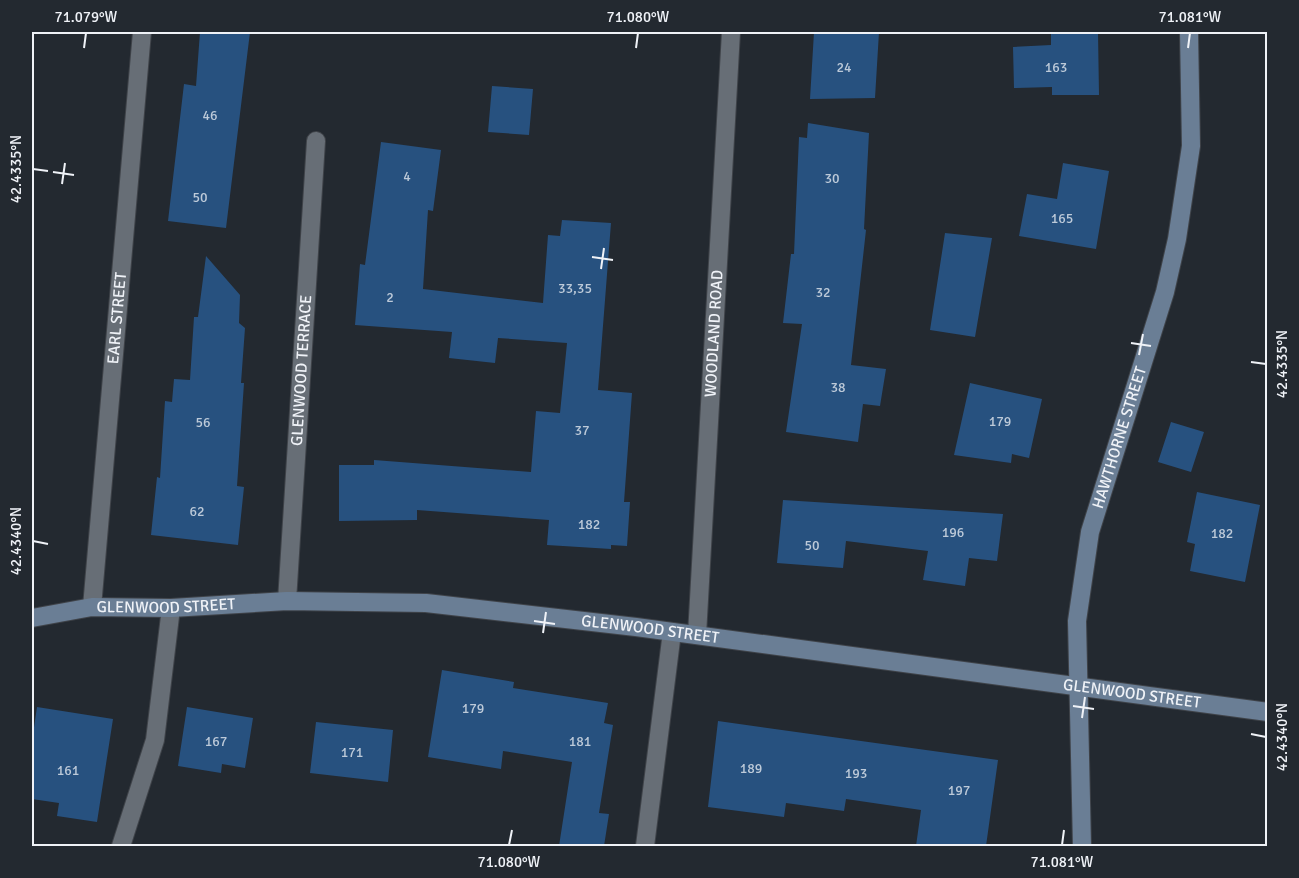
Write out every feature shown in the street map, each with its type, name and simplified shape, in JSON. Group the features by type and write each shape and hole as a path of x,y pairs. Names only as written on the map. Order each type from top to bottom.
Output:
{"street":[{"name":"EARL STREET","path":"92,607 142,32"},
{"name":"WOODLAND ROAD","path":"697,635 731,32"},
{"name":"HAWTHORNE STREET","path":"1082,846 1078,781 1077,621 1090,532 1165,292 1187,184 1192,106 1188,32"},
{"name":"GLENWOOD TERRACE","path":"287,601 316,141"},
{"name":"GLENWOOD STREET","path":"32,618 92,607 171,608 287,601 426,603 697,635 1268,712"},
{"path":"121,846 154,740 171,608"},
{"path":"645,846 672,632"}],"building":[{"path":"200,32 250,32 226,228 168,221 184,84 196,86"},
{"path":"814,32 879,32 875,98 810,99"},
{"path":"1051,32 1098,32 1099,95 1052,95 1052,87 1014,88 1013,47 1051,45"},
{"path":"492,86 533,89 529,135 488,132"},
{"path":"808,123 869,133 864,229 866,230 851,365 886,369 880,406 863,404 858,442 786,432 802,324 783,323 791,254 794,254 799,137 807,138"},
{"path":"381,142 441,150 433,211 428,210 423,289 543,303 548,235 560,236 562,220 611,223 598,390 632,393 624,502 630,502 627,546 611,545 611,549 547,545 549,520 417,510 417,520 339,521 339,465 374,465 374,460 531,472 536,411 560,413 567,343 498,338 495,363 449,358 452,332 355,325 360,264 365,265"},
{"path":"1063,163 1109,171 1096,249 1019,236 1027,194 1057,199"},
{"path":"945,233 992,238 975,337 930,330"},
{"path":"206,256 240,295 239,323 245,328 237,486 244,487 238,545 151,535 157,477 160,478 165,401 172,402 174,379 190,380 194,317 198,317"},
{"path":"970,383 1042,399 1029,458 1012,454 1011,463 954,455"},
{"path":"1171,422 1204,432 1191,472 1158,462"},
{"path":"1197,492 1260,505 1245,582 1190,571 1195,544 1187,542"},
{"path":"783,500 1003,514 997,561 969,558 965,586 923,580 928,551 846,541 843,568 777,563"},
{"path":"442,670 514,682 513,688 608,703 604,723 613,725 599,813 609,814 604,846 559,846 572,762 503,751 501,769 428,757"},
{"path":"37,707 113,719 97,822 57,816 59,803 32,799 32,741"},
{"path":"187,707 253,718 245,768 222,764 221,773 178,766"},
{"path":"718,721 998,760 986,846 916,846 921,810 846,799 844,811 786,803 784,817 708,807"},
{"path":"316,722 393,730 388,782 310,773"}]}
